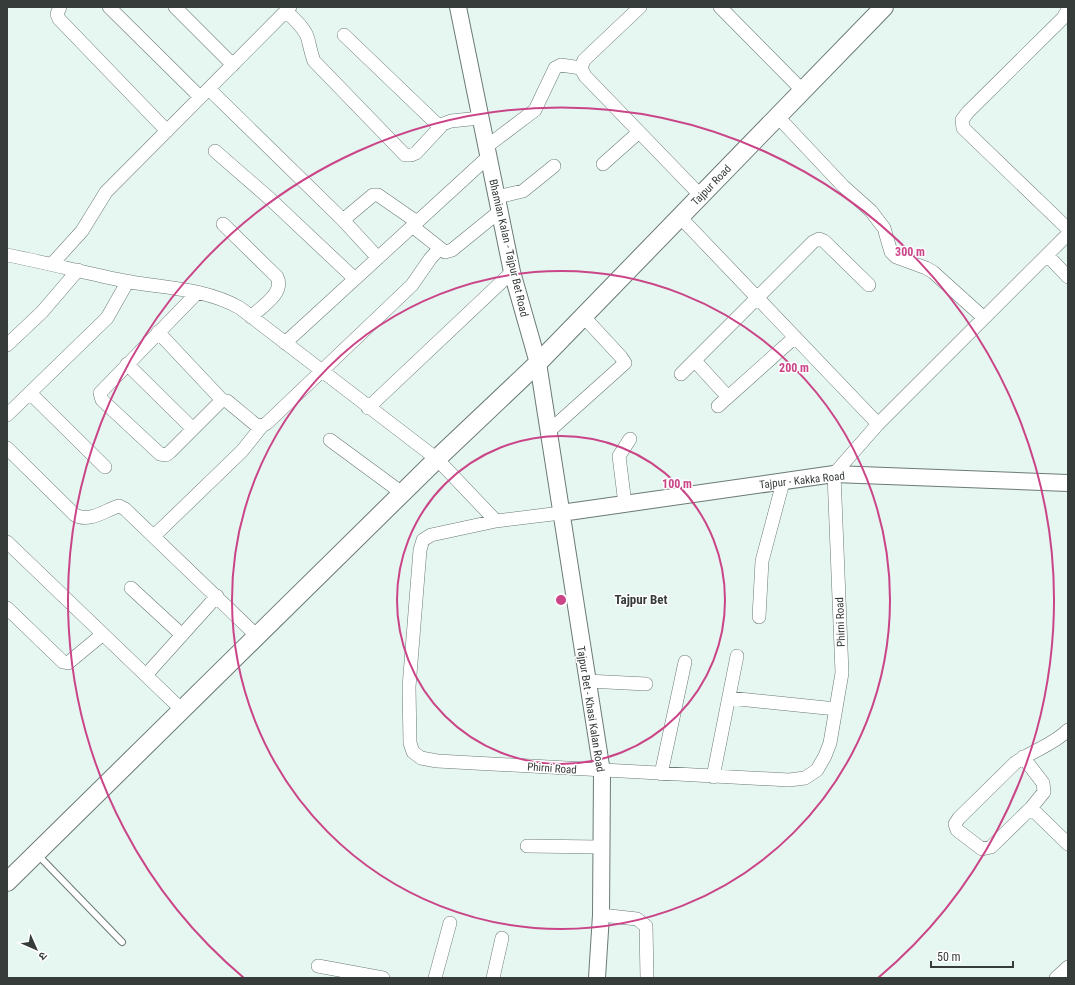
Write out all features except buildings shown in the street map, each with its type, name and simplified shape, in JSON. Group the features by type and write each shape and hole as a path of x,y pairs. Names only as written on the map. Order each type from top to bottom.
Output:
{"main road":[{"name":"Tajpur Road","path":"7,882 402,493 538,363 884,7"}],"street":[{"path":"60,7 57,14 59,18 167,131"},
{"path":"109,7 343,220 378,258"},
{"path":"175,7 232,65"},
{"name":"Bhamian Kalan - Tajpur Bet Road","path":"458,7 512,272 538,363 561,513"},
{"path":"640,7 584,60 581,68 585,76 701,196"},
{"path":"720,7 803,91"},
{"path":"52,264 82,231 106,192 288,9 308,38 310,52 314,61 405,155 416,153 442,124 451,121 480,118"},
{"path":"1067,10 1063,18 968,112 962,120 963,128 1068,229"},
{"path":"344,35 440,127"},
{"path":"285,343 415,224 487,152 536,110 555,68 561,65 581,68"},
{"path":"778,117 843,186 871,211 884,228 891,252 896,257 920,265 933,272 984,318"},
{"path":"603,164 639,132"},
{"path":"215,151 269,198 354,280"},
{"path":"343,220 373,195 378,195 415,224 439,249 445,252 452,250 498,204 523,191 554,166"},
{"path":"680,217 878,424"},
{"path":"223,224 277,277 280,283 279,288 274,295 251,317"},
{"path":"834,474 878,424 1068,234"},
{"path":"681,374 813,242 819,239 824,241 869,285"},
{"path":"154,536 242,451 262,426 267,423 412,284 439,249"},
{"path":"7,255 226,300 251,317 368,408 437,459 496,521"},
{"path":"1047,255 1068,277"},
{"path":"7,345 42,312 78,270"},
{"path":"368,408 512,272"},
{"path":"7,415 107,318 128,281"},
{"path":"197,293 127,364 100,394 102,400 160,454 166,455 222,400"},
{"path":"548,432 624,363 621,357 583,316"},
{"path":"158,332 222,400 227,401 256,425 262,426"},
{"path":"718,406 795,337"},
{"path":"695,361 728,397"},
{"path":"127,364 193,429"},
{"path":"30,393 105,467"},
{"path":"625,504 618,456 630,439"},
{"path":"330,440 402,493"},
{"path":"7,448 75,515 88,519 119,506 125,509 258,636"},
{"name":"Tajpur - Kakka Road","path":"561,513 834,474 1068,483"},
{"name":"Phirni Road","path":"561,513 496,521 431,535 424,540 420,550 409,686 410,743 413,752 421,758 437,761 602,772 789,780 805,778 817,770 826,756 830,743 842,673 842,642 834,474"},
{"path":"758,617 762,561 783,482"},
{"name":"Tajpur Bet - Khasi Kalan Road","path":"561,513 602,772 600,847 601,915 597,978"},
{"path":"7,542 182,710"},
{"path":"131,588 182,635"},
{"path":"146,675 217,596"},
{"path":"7,608 63,662 68,663 102,634"},
{"path":"713,777 737,656"},
{"path":"661,774 685,662"},
{"path":"587,681 646,684"},
{"path":"729,698 836,709"},
{"path":"1023,757 1045,787 1044,792 1031,808 991,847 987,849 978,847 957,830 956,824 964,812 1014,763 1023,757 1052,743 1068,730"},
{"path":"1031,808 1068,844"},
{"path":"527,846 600,847"},
{"path":"601,915 637,919 646,926 646,978"},
{"path":"435,978 450,923"},
{"path":"493,978 502,938"},
{"path":"318,966 383,978"},
{"path":"1056,978 1068,967"}],"lane":[{"path":"37,853 122,942"}],"district":[{"name":"Tajpur Bet","path":"641,599"}]}
